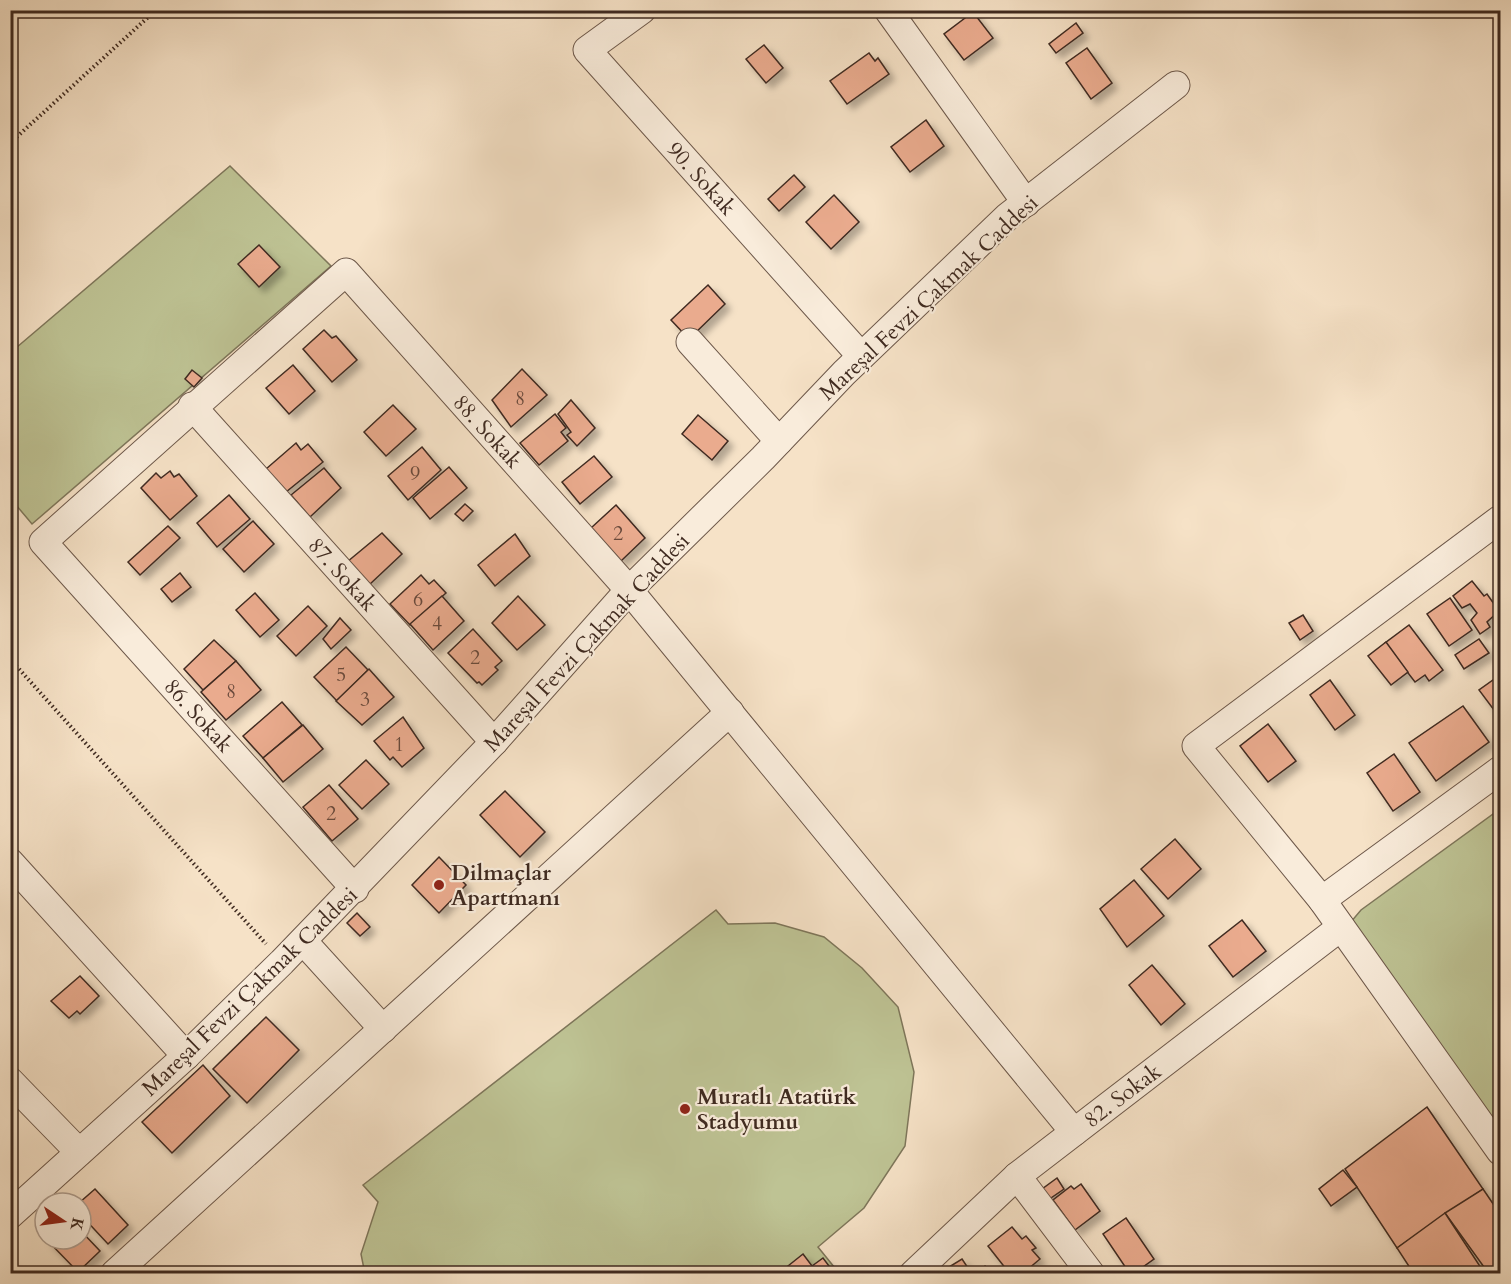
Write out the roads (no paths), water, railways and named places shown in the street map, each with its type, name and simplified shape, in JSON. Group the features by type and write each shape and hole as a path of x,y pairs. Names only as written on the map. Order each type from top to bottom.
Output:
{"street":[{"name":"90. Sokak","path":"642,10 587,50 861,356"},
{"path":"888,10 1026,203"},
{"name":"Mareşal Fevzi Çakmak Caddesi","path":"10,1215 186,1056 355,889 494,742 629,590 861,356 1007,217 1176,85"},
{"name":"88. Sokak","path":"192,406 346,272 629,590 1074,1132"},
{"path":"690,342 779,441"},
{"name":"86. Sokak","path":"192,406 43,542 355,889"},
{"name":"87. Sokak","path":"192,406 494,742"},
{"path":"1500,519 1196,746 1322,900 1500,1150"},
{"path":"114,1274 730,712"},
{"path":"1322,900 1500,770"},
{"path":"10,862 186,1056"},
{"name":"82. Sokak","path":"914,1273 1017,1176 1341,927"},
{"path":"303,941 383,1029"},
{"path":"10,1081 78,1152"},
{"path":"1017,1176 1091,1274"}],"place":[{"name":"Dilmaçlar Apartmanı","path":"439,885"},
{"name":"Muratlı Atatürk Stadyumu","path":"685,1109"}]}
